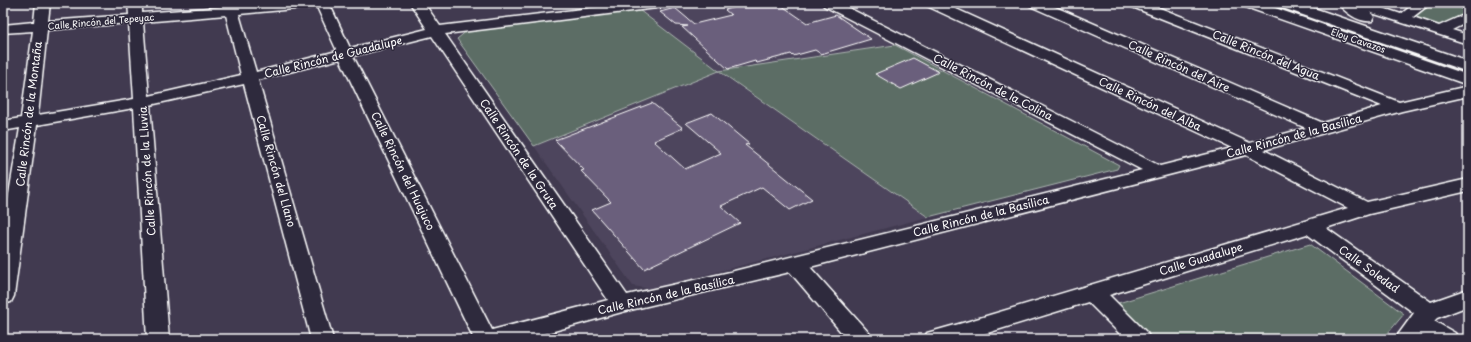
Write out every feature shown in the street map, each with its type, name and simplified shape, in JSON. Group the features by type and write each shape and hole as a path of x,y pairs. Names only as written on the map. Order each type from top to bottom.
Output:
{"main road":[{"path":"1283,3 1346,10 1383,49"},
{"path":"1322,3 1346,10 1468,67"},
{"path":"1326,3 1468,52"}],"street":[{"name":"Calle Rincón de la Montaña","path":"3,296 29,122 43,3"},
{"name":"Calle Rincón del Tepeyac","path":"3,29 40,27 136,11 320,3"},
{"name":"Calle Rincón del Huajuco","path":"320,3 485,339"},
{"name":"Calle Rincón de la Gruta","path":"417,3 622,304"},
{"name":"Calle Rincón de Guadalupe","path":"3,126 143,102 250,78 435,31 665,3"},
{"name":"Calle Rincón de la Colina","path":"829,3 1157,171"},
{"name":"Calle Rincón del Alba","path":"932,3 1248,149 1365,209"},
{"name":"Calle Rincón del Aire","path":"1035,3 1323,129"},
{"name":"Calle Rincón del Agua","path":"1135,3 1398,107"},
{"name":"Eloy Cavazos","path":"1248,3 1468,80"},
{"path":"1402,19 1424,3"},
{"path":"1462,3 1468,5"},
{"name":"Calle Rincón del Llano","path":"230,7 322,339"},
{"path":"1346,10 1402,19 1468,40"},
{"name":"Calle Rincón de la Lluvia","path":"136,11 158,339"},
{"path":"1440,31 1468,17"},
{"name":"Calle Rincón de la Basílica","path":"493,339 622,304 730,280 1248,149 1398,107 1468,91"},
{"name":"Calle Guadalupe","path":"935,339 969,335 1092,292 1365,209 1468,185"},
{"name":"Calle Soledad","path":"1310,226 1418,325 1447,339"},
{"path":"794,263 861,339"},
{"path":"1092,292 1139,339"},
{"path":"1418,325 1468,297"}],"shaded area":[{"path":"702,3 818,3 895,45 719,72 928,217 651,289 633,286 534,146 718,71 639,10"}],"green space":[{"path":"1436,3 1459,6 1466,10 1468,14 1439,27 1410,17"},
{"path":"639,10 719,71 534,146 457,39 468,30"},
{"path":"895,45 1119,165 1117,169 928,217 719,71"},
{"path":"1310,244 1404,314 1383,339 1152,339 1115,304"}],"building":[{"path":"751,3 778,3 807,23 836,15 871,39 821,54 815,50 793,56 791,54 757,63 755,61 728,69 682,27 688,26 676,25 660,12 675,8 694,24 731,15 725,10"},
{"path":"913,58 939,72 901,89 875,74"},
{"path":"652,103 683,128 654,141 685,169 721,153 686,123 712,113 749,144 745,145 812,199 790,210 762,187 721,206 740,223 644,269 592,210 611,202 581,171 584,170 555,140"}]}
